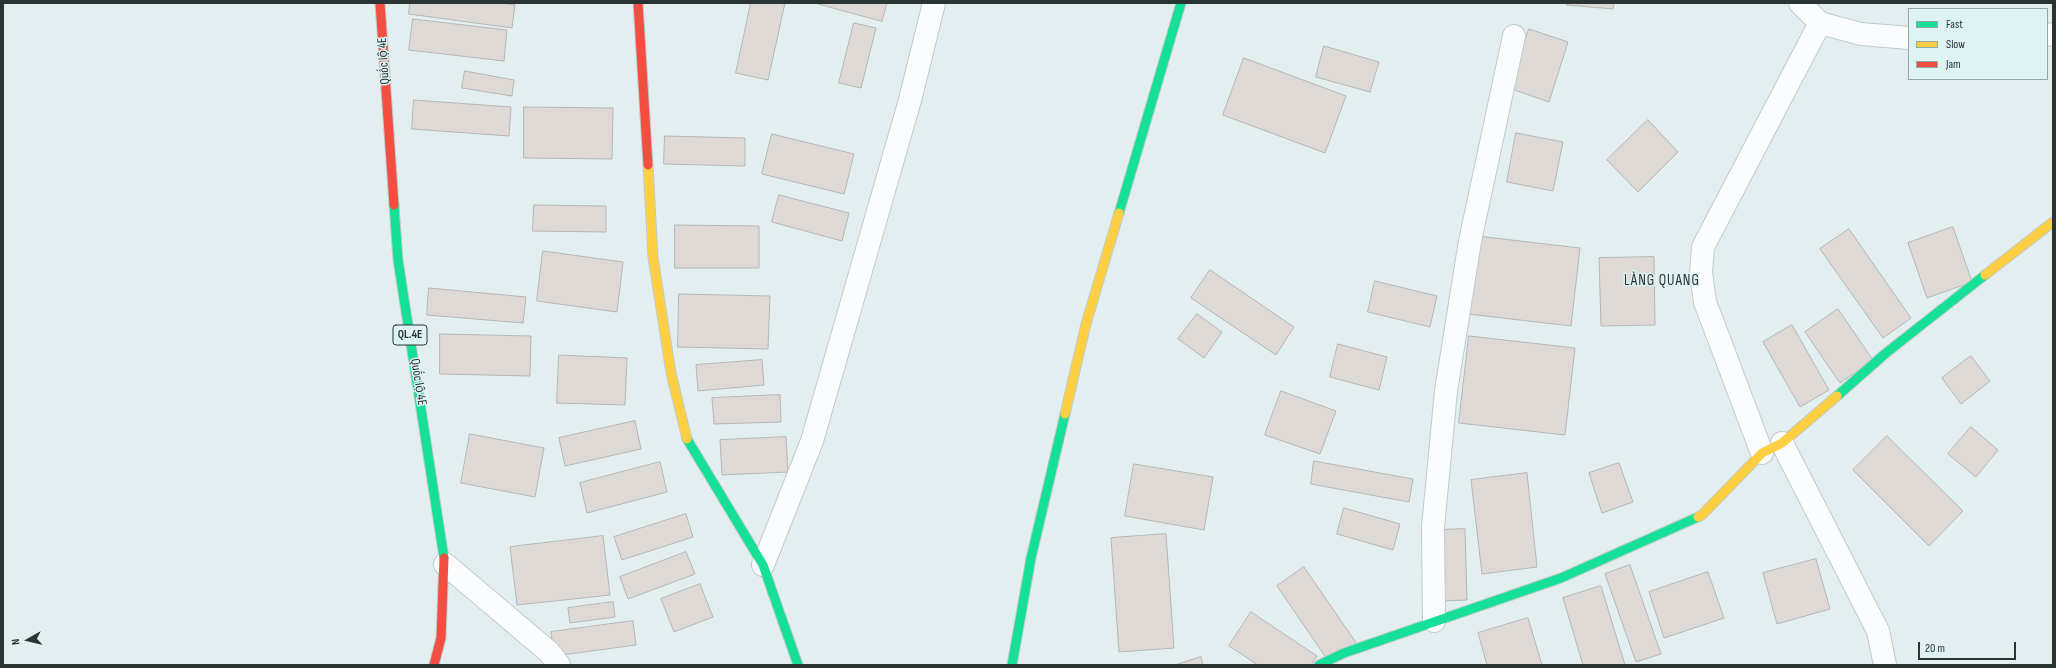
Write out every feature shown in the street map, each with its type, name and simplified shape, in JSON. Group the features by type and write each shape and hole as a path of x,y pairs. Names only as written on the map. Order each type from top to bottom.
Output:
{"street":[{"name":"Quốc lộ 4E","path":"380,3 398,260 427,438 445,564 442,638 434,665"},
{"path":"638,3 653,257 671,373 688,441 763,565 798,665"},
{"path":"763,565 812,441 910,100 934,3"},
{"path":"1012,665 1031,558 1086,324 1181,3"},
{"path":"1800,3 1820,23 1860,34 1908,38"},
{"path":"1762,453 1706,302 1701,274 1703,247 1820,23"},
{"path":"1434,622 1433,527 1446,392 1470,242 1514,36"},
{"path":"1319,665 1344,653 1561,578 1702,515 1762,453 1782,443 1886,353 2053,222"},
{"path":"1782,443 1878,631 1885,665"},
{"path":"445,564 549,652 559,665"}],"building":[{"path":"410,3 501,3 515,5 512,28 409,14"},
{"path":"751,3 785,3 768,80 736,73"},
{"path":"815,3 887,3 882,21"},
{"path":"1567,3 1614,3 1613,9 1567,5"},
{"path":"413,19 507,30 504,61 409,50"},
{"path":"854,23 876,28 861,88 839,83"},
{"path":"1529,29 1568,42 1549,102 1509,88"},
{"path":"1324,46 1379,62 1370,92 1316,77"},
{"path":"1244,58 1346,96 1325,153 1223,115"},
{"path":"465,71 514,80 512,96 462,88"},
{"path":"414,100 511,107 509,136 412,129"},
{"path":"524,107 613,108 612,159 524,158"},
{"path":"1648,120 1678,152 1638,192 1607,160"},
{"path":"1516,133 1563,142 1553,191 1507,182"},
{"path":"772,134 854,154 844,194 762,174"},
{"path":"665,136 745,138 745,166 664,164"},
{"path":"779,195 849,213 842,241 772,222"},
{"path":"534,205 606,206 606,232 533,231"},
{"path":"675,225 759,226 759,268 675,268"},
{"path":"1953,227 1972,282 1927,298 1908,243"},
{"path":"1849,229 1911,318 1883,338 1820,249"},
{"path":"1477,236 1580,248 1571,326 1468,314"},
{"path":"543,251 623,262 617,312 537,301"},
{"path":"1654,257 1655,325 1601,326 1599,258"},
{"path":"1210,270 1294,327 1276,355 1191,298"},
{"path":"1375,281 1437,296 1430,327 1368,312"},
{"path":"429,288 526,297 523,323 427,315"},
{"path":"679,294 770,296 768,349 678,347"},
{"path":"1838,309 1873,360 1840,383 1805,332"},
{"path":"1197,314 1222,332 1204,358 1178,339"},
{"path":"1792,325 1829,390 1800,407 1763,342"},
{"path":"440,334 531,336 530,376 440,374"},
{"path":"1469,336 1575,348 1565,435 1459,423"},
{"path":"1338,344 1387,357 1379,390 1330,377"},
{"path":"559,355 627,358 625,405 557,403"},
{"path":"1971,356 1990,381 1961,404 1942,378"},
{"path":"762,360 764,385 698,391 696,365"},
{"path":"1281,391 1336,411 1320,454 1265,435"},
{"path":"780,395 781,422 714,424 712,398"},
{"path":"635,421 641,449 565,466 559,438"},
{"path":"1971,427 1998,450 1976,477 1948,454"},
{"path":"470,434 544,448 535,497 461,483"},
{"path":"1887,436 1963,511 1929,546 1853,470"},
{"path":"786,437 788,472 722,475 720,440"},
{"path":"1314,461 1413,479 1409,502 1311,484"},
{"path":"660,462 667,492 587,513 580,483"},
{"path":"1619,463 1633,502 1602,513 1589,473"},
{"path":"1134,464 1213,477 1204,530 1125,516"},
{"path":"1527,473 1537,567 1482,574 1471,480"},
{"path":"1344,508 1400,524 1393,550 1337,534"},
{"path":"686,514 693,537 622,560 614,537"},
{"path":"1465,529 1467,600 1442,601 1440,530"},
{"path":"1166,534 1174,648 1119,652 1111,538"},
{"path":"603,536 610,595 517,605 510,547"},
{"path":"686,552 695,574 628,599 620,577"},
{"path":"1816,559 1830,609 1777,624 1763,573"},
{"path":"1630,565 1661,654 1636,662 1605,574"},
{"path":"1304,567 1359,647 1331,665 1277,586"},
{"path":"1708,572 1724,618 1664,638 1649,592"},
{"path":"700,584 713,617 674,632 661,599"},
{"path":"1601,586 1625,665 1583,665 1563,598"},
{"path":"613,602 615,617 570,623 568,608"},
{"path":"1251,612 1317,656 1311,665 1258,665 1229,646"},
{"path":"1528,618 1542,665 1487,665 1478,633"},
{"path":"633,621 636,645 554,656 551,632"},
{"path":"1201,657 1203,665 1175,665"}],"traffic: fast":[{"path":"1119,213 1181,3"},
{"path":"394,205 398,260 444,558"},
{"path":"1837,396 1886,353 1985,275"},
{"path":"1012,665 1031,558 1065,414"},
{"path":"687,439 763,565 798,665"},
{"path":"1319,665 1344,653 1561,578 1698,517"}],"traffic: slow":[{"path":"648,165 653,257 671,373 687,439"},
{"path":"1065,414 1086,324 1119,213"},
{"path":"1985,275 2053,222"},
{"path":"1698,517 1702,515 1762,453 1782,443 1837,396"}],"traffic: jam":[{"path":"380,3 394,205"},
{"path":"638,3 648,165"},
{"path":"434,665 441,638 444,558"}],"district":[{"name":"LÀNG QUANG","path":"1662,281"}]}
